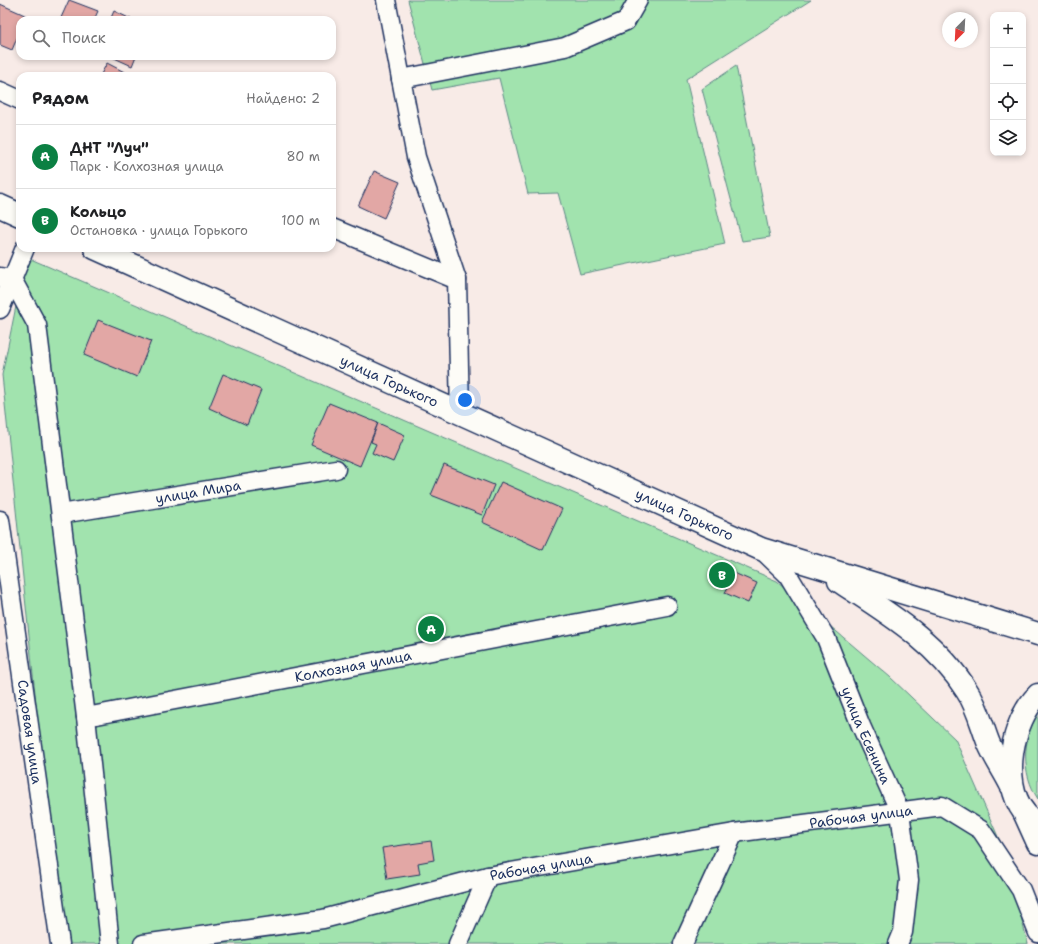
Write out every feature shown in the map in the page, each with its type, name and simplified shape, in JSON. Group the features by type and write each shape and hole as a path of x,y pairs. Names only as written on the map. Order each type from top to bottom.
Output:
{"main road":[{"path":"0,206 16,213"},
{"name":"улица Горького","path":"104,252 760,549 1038,634"},
{"path":"818,567 894,618 925,641 948,663 968,692 983,725 989,744 1031,818 1038,843"},
{"path":"1011,784 1012,753 1018,726 1031,702 1038,695"}],"street":[{"path":"386,0 416,157 457,280 460,413"},
{"path":"401,79 565,47 626,21 638,0"},
{"path":"0,91 16,98"},
{"path":"336,230 457,280"},
{"path":"0,309 6,278 22,252"},
{"path":"6,278 37,325 86,717 110,944"},
{"name":"улица Мира","path":"61,514 336,469"},
{"name":"Садовая улица","path":"0,520 60,944"},
{"name":"улица Есенина","path":"760,549 788,575 826,638 861,726 900,812 909,880 903,932 898,944"},
{"name":"Колхозная улица","path":"86,717 667,606"},
{"name":"Рабочая улица","path":"143,944 323,919 488,876 734,832 942,806 981,830 1021,890 1038,933"},
{"path":"683,944 734,832"},
{"path":"458,944 488,876"}],"green space":[{"path":"408,0 811,0 686,79 725,244 580,274 558,193 528,194 499,78 432,90"},
{"path":"736,66 770,237 742,241 702,89"},
{"path":"26,257 777,581 890,677 955,739 1003,848 1028,944 61,944 2,375"},
{"path":"1038,714 1038,799 1032,789 1026,767 1026,745"}],"building":[{"path":"69,0 98,11 96,16 62,16"},
{"path":"0,4 27,16 16,16 16,40 12,50 0,45"},
{"path":"114,11 125,16 112,16"},
{"path":"119,60 134,60 132,66"},
{"path":"107,63 124,72 102,72"},
{"path":"374,171 400,182 384,218 358,206"},
{"path":"98,320 151,341 137,377 84,355"},
{"path":"223,374 261,390 247,425 209,408"},
{"path":"329,403 378,423 360,466 311,445"},
{"path":"378,423 405,435 393,462 372,453 376,444 371,442"},
{"path":"444,465 494,485 482,515 431,495"},
{"path":"501,482 562,509 543,550 482,522"},
{"path":"734,573 757,583 748,603 725,593"},
{"path":"431,841 434,860 418,863 420,874 387,879 382,848"}],"place":[{"name":"Кольцо","path":"722,575"},
{"name":"ДНТ \"Луч\"","path":"431,629"}]}
